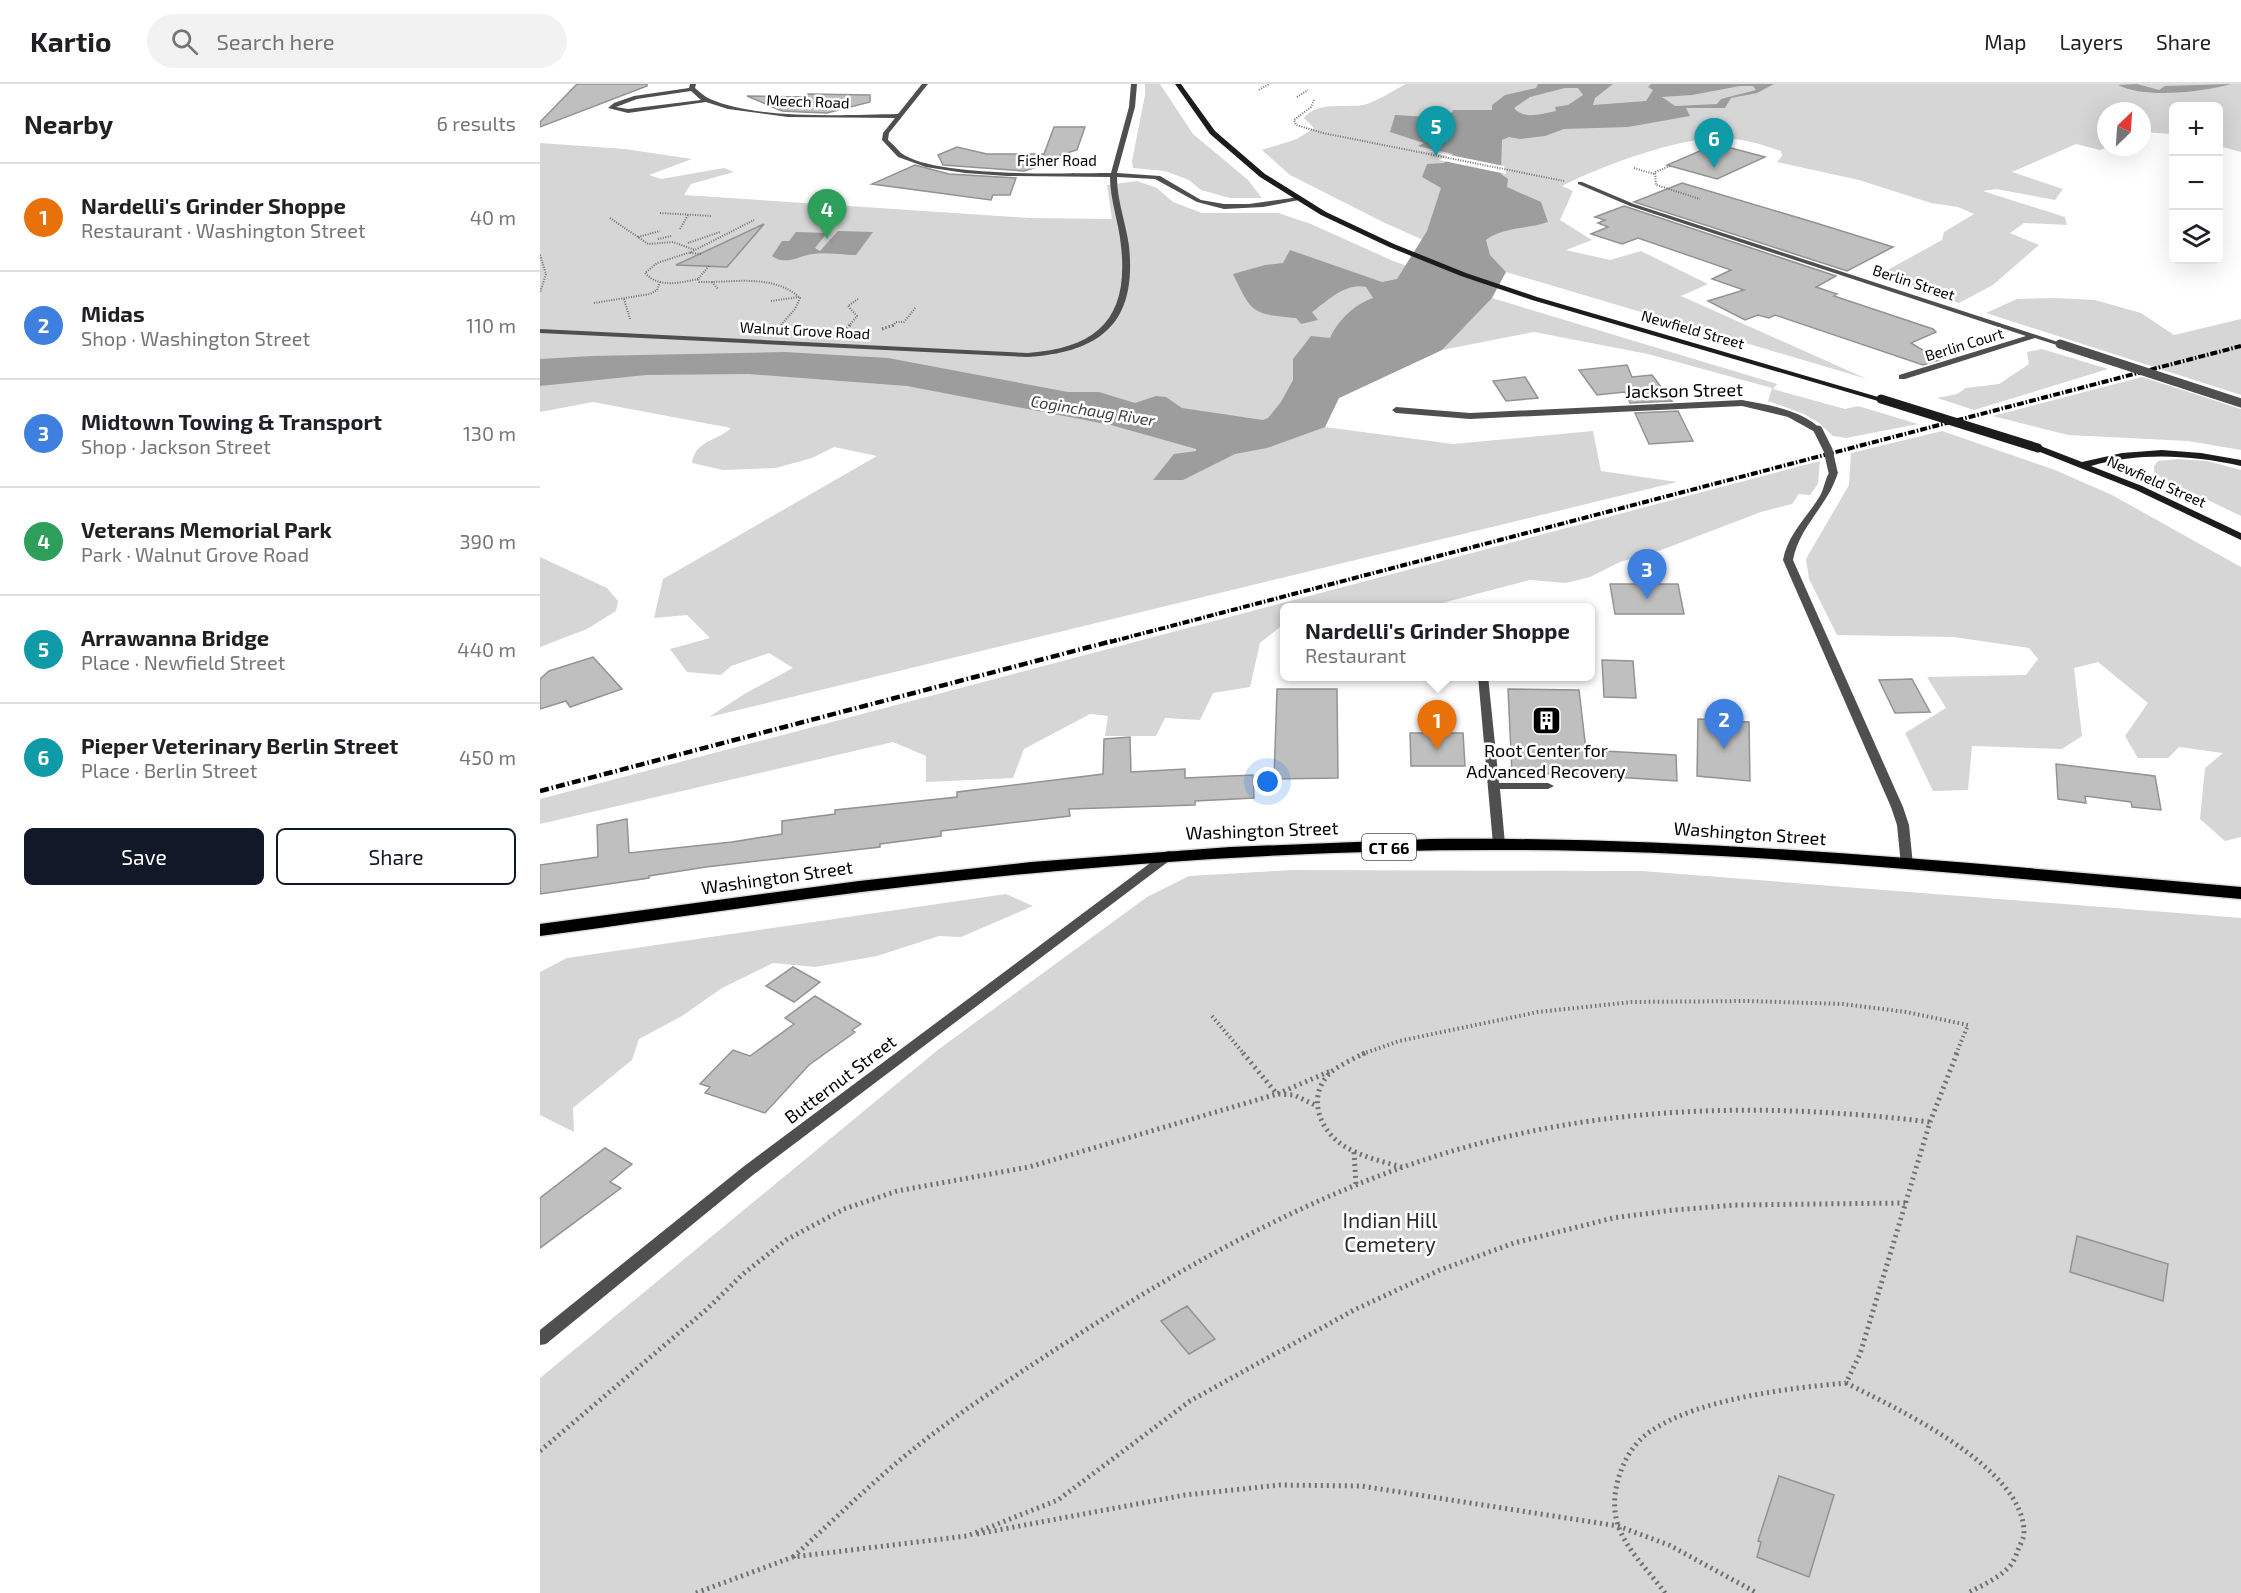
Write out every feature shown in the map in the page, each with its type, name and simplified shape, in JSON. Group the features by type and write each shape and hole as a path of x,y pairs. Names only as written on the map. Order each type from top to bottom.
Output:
{"highway":[{"name":"Washington Street","path":"540,930 962,874 1169,855 1499,844 1678,849 1907,865 2241,893"}],"main road":[{"name":"Newfield Street","path":"1178,84 1192,108 1221,142 1259,172 1300,199 1366,234 1522,294 1881,399 2038,448 2158,496 2241,537"},
{"path":"2083,465 2105,458 2149,452 2207,456 2241,464"}],"street":[{"name":"Fisher Road","path":"926,84 886,133 888,145 901,156 923,164 993,174 1114,174 1157,177 1172,183 1191,197 1213,205 1251,206 1300,199"},
{"path":"1114,174 1134,98 1134,84"},
{"name":"Meech Road","path":"693,86 630,99 615,104 611,108 628,111 704,101 765,113 898,116"},
{"path":"693,86 704,101"},
{"name":"Walnut Grove Road","path":"540,331 1028,355 1069,352 1100,336 1109,326 1121,299 1126,248 1114,174"},
{"name":"Berlin Street","path":"1580,183 1632,205 2241,403"},
{"name":"Berlin Court","path":"1902,377 2034,336"},
{"name":"Jackson Street","path":"1396,410 1470,416 1742,404 1785,412 1818,430 1828,450 1833,472 1829,491 1792,544 1788,560 1897,807 1903,825 1907,865"},
{"path":"1483,681 1499,844"},
{"path":"1492,786 1548,786"},
{"name":"Butternut Street","path":"540,1339 748,1171 1169,855"}],"path":[{"path":"1259,90 1269,84"},
{"path":"1297,97 1308,90"},
{"path":"1314,100 1311,106 1297,116 1294,122 1301,127 1543,178"},
{"path":"1634,168 1654,174 1670,166"},
{"path":"1654,174 1656,185 1700,199"},
{"path":"660,213 712,216"},
{"path":"680,229 688,215"},
{"path":"610,218 646,243 660,241 684,244 695,250"},
{"path":"684,244 754,220"},
{"path":"730,229 695,250 654,265 646,270 648,278 660,282 698,279 699,282 768,283 784,286 799,297"},
{"path":"637,237 660,231"},
{"path":"646,243 671,236"},
{"path":"688,253 702,254"},
{"path":"540,255 544,261 545,284 540,293"},
{"path":"698,279 709,266"},
{"path":"594,303 650,294 657,290 660,282"},
{"path":"711,282 718,289"},
{"path":"771,301 799,297"},
{"path":"780,326 795,309 799,297"},
{"path":"624,299 627,315 635,322"},
{"path":"848,328 857,316 848,306 858,299"},
{"path":"879,330 904,322 916,307"},
{"path":"540,1451 707,1309 743,1274 786,1240 844,1209 908,1189 1029,1167 1277,1094 1334,1070 1374,1048 1403,1040 1550,1010 1662,1001 1777,1001 1874,1006 1931,1015 1968,1025 1930,1122 1860,1354 1846,1383"},
{"path":"1212,1016 1277,1094 1294,1095 1316,1105"},
{"path":"1334,1070 1322,1084 1316,1105 1319,1120 1330,1136 1354,1152 1405,1168"},
{"path":"793,1557 903,1458 1009,1380 1114,1310 1247,1236 1356,1185 1459,1149 1557,1127 1659,1114 1762,1109 1836,1112 1930,1122"},
{"path":"1354,1152 1356,1185"},
{"path":"967,1536 1058,1500 1190,1401 1354,1310 1440,1270 1514,1243 1612,1218 1674,1210 1735,1204 1905,1203"},
{"path":"1665,1593 1618,1526 1614,1491 1629,1453 1650,1432 1678,1417 1754,1397 1818,1385 1846,1383 1948,1439 2007,1486 2022,1512 2026,1539 2013,1563 1988,1583 1968,1593"},
{"path":"696,1593 793,1557 967,1536 1185,1495 1280,1485 1361,1486 1618,1526 1669,1545 1757,1593"}],"green space":[{"path":"1145,84 1160,84 1193,134 1248,180 1262,198 1230,198 1201,190 1189,180 1165,171 1133,168 1132,161 1145,95"},
{"path":"1406,84 2241,84 2241,152 2223,147 2223,102 2169,102 2169,134 2151,133 2151,102 2097,102 2097,149 2076,144 2012,172 2063,189 2055,200 1996,189 1983,191 2065,217 2067,225 2024,223 2010,233 2039,245 1993,285 1959,303 1875,277 1942,240 1944,232 1974,214 1958,207 1931,203 1859,180 1777,162 1782,156 1781,151 1760,144 1722,138 1684,142 1640,154 1562,186 1573,191 1560,220 1592,240 1566,250 1610,260 1641,251 1708,284 1681,296 1867,379 1506,272 1455,254 1385,223 1290,175 1262,150 1297,139 1314,128 1304,118 1316,109 1363,105"},
{"path":"540,143 625,149 692,159 649,175 661,179 724,168 734,172 691,184 684,195 1030,218 1112,219 1107,185 1137,181 1157,188 1173,202 1202,213 1278,213 1311,224 1391,260 1492,298 1777,384 1773,389 1845,409 1858,406 1918,424 1846,438 1833,436 1819,423 1804,414 1768,401 1772,388 1648,354 1534,332 1442,350 1339,398 1325,427 1453,444 1593,431 1601,471 1677,482 709,717 746,693 793,668 769,653 731,666 721,675 687,672 670,649 710,638 687,615 654,618 663,579 877,456 834,447 812,458 776,468 723,470 692,463 694,455 702,445 731,428 593,402 540,412"},
{"path":"2017,299 2095,300 2141,313 2174,335 2241,319 2241,395 1986,313"},
{"path":"2042,349 2108,369 1974,410 1937,398 1957,394 1966,388 1999,384 2029,364 2027,352"},
{"path":"2142,377 2241,409 2241,450 2188,441 2068,435 1993,416"},
{"path":"1942,431 2055,470 2112,495 2241,567 2241,837 2225,841 2200,819 2205,768 2223,753 2179,747 2168,758 2138,758 2125,736 2148,703 2098,662 2074,668 2082,736 2062,749 1972,746 1968,790 1933,791 1905,733 1946,708 1927,677 2026,675 2038,659 2029,648 1954,637 1837,635 1809,579 1806,559 1849,485 1851,453"},
{"path":"2177,459 2207,461 2241,470 2241,516 2154,474 2154,466 2158,461"},
{"path":"1820,461 1818,484 1810,495 1799,494 1792,504 1761,512 1664,549 1620,562 1590,577 1566,583 1530,580 1442,603 1282,603"},
{"path":"540,557 607,588 618,601 616,611 587,629 540,647"},
{"path":"1280,604 1280,627 1260,643 1250,687 1213,693 1200,720 1165,718 1156,736 1105,736 1108,716 1090,714 1024,749 1013,778 926,782 926,756 893,742 540,824 540,799"},
{"name":"Indian Hill Cemetery","path":"1292,870 1642,871 2241,918 2241,1593 540,1593 540,1378 939,1049 1147,897 1189,876"},
{"path":"1006,894 1033,906 961,937 939,936 877,956 815,967 773,963 722,988 682,1016 639,1039 632,1060 573,1108 574,1132 540,1115 540,972 567,958"}],"water":[{"name":"Coginchaug River","path":"1538,84 1613,84 1595,98 1593,105 1646,101 1653,90 1648,87 1651,84 1774,84 1757,93 1731,98 1725,108 1686,108 1690,116 1628,127 1564,129 1545,136 1520,139 1509,137 1502,140 1501,174 1508,179 1507,187 1541,202 1548,222 1507,230 1486,240 1490,255 1506,272 1492,298 1442,350 1339,398 1325,427 1267,448 1235,454 1183,480 1153,480 1174,454 1196,451 1196,449 1111,425 907,386 748,374 646,375 540,386 540,359 785,352 888,358 1068,392 1099,392 1135,403 1156,396 1166,397 1182,408 1263,420 1268,418 1281,402 1293,380 1293,359 1311,336 1330,338 1348,314 1360,304 1373,298 1366,287 1351,287 1330,298 1312,312 1318,320 1301,324 1296,318 1270,315 1255,309 1249,304 1233,274 1265,265 1283,263 1290,250 1382,282 1397,279 1427,231 1441,188 1422,177 1427,164 1444,163 1453,154 1418,146 1424,143 1390,132 1395,115 1448,118 1453,110 1492,110 1492,105 1505,95 1536,88","holes":["1740,86 1753,86 1756,90 1721,99 1717,104 1675,106 1662,97 1692,95","1565,88 1578,88 1583,95 1568,105 1555,107 1556,111 1528,115 1514,108 1530,97"]},
{"path":"2137,84 2159,90 2165,86 2231,84 2205,90 2174,93 2143,92 2118,85"},
{"path":"838,231 873,232 856,255 818,253 787,260 772,256 782,241 789,241 796,232 827,233 815,248 820,251"}],"pier":[{"path":"1416,148 1504,166 1506,174 1439,160 1447,156"}],"building":[{"path":"577,84 647,84 647,86 540,127 540,122"},
{"path":"808,94 870,95 870,102 827,113 802,112 782,111 747,96 805,97"},
{"path":"1054,127 1085,127 1077,150 1060,155 1061,160 1024,171 943,165 938,155 957,147 987,154 1044,154"},
{"path":"1716,144 1765,157 1717,179 1667,165"},
{"path":"915,165 949,174 1016,178 1010,195 993,195 991,200 872,184"},
{"path":"1682,183 1893,247 1847,271 1634,202"},
{"path":"1624,206 1836,276 1816,287 1837,294 1834,296 1933,329 1936,332 1911,343 1939,360 1923,365 1775,315 1769,318 1758,315 1745,320 1708,301 1744,290 1712,279 1731,270 1638,238 1622,244 1591,234 1608,227 1598,223 1605,220 1595,217"},
{"path":"764,224 727,267 676,265"},
{"path":"1627,365 1632,377 1652,375 1672,401 1630,403 1625,392 1597,395 1579,370"},
{"path":"1525,377 1538,398 1506,401 1493,381"},
{"path":"1678,411 1693,441 1649,444 1635,413"},
{"path":"1610,584 1678,584 1684,614 1615,614"},
{"path":"593,657 622,689 570,707 566,701 540,709 540,679 549,671"},
{"path":"1602,660 1633,661 1636,698 1604,697"},
{"path":"1912,679 1930,712 1895,713 1879,680"},
{"path":"1277,689 1337,689 1338,778 1274,779"},
{"name":"Root Center for Advanced Recovery","path":"1508,689 1579,690 1586,750 1676,755 1677,781 1615,777 1616,775 1512,773"},
{"path":"1698,719 1749,722 1750,781 1697,776"},
{"path":"1410,733 1463,733 1465,766 1411,766"},
{"path":"1130,737 1131,772 1185,769 1185,778 1253,775 1254,798 1195,801 1195,805 1069,809 1070,816 941,831 941,836 880,844 880,847 706,867 540,894 540,865 598,857 597,825 627,819 629,853 782,834 782,821 835,814 835,810 957,797 957,792 1103,774 1104,739"},
{"path":"2056,764 2155,776 2161,810 2132,807 2131,802 2085,796 2086,803 2058,799"},
{"path":"793,967 820,982 794,1002 766,986"},
{"path":"815,996 861,1024 852,1030 855,1032 809,1065 765,1113 705,1093 710,1087 700,1084 733,1050 750,1056 794,1024 785,1018"},
{"path":"605,1148 632,1164 610,1182 621,1188 540,1248 540,1198"},
{"path":"2077,1236 2168,1264 2163,1301 2070,1272"},
{"path":"1187,1306 1215,1339 1189,1354 1161,1321"},
{"path":"1779,1476 1834,1495 1809,1577 1757,1557 1761,1542 1758,1541"}],"railway":[{"path":"1110,642 2241,346"},
{"path":"540,791 1116,640"}],"place":[{"name":"Arrawanna Bridge","path":"1436,156"},
{"name":"Pieper Veterinary Berlin Street","path":"1714,168"},
{"name":"Veterans Memorial Park","path":"827,239"},
{"name":"Midtown Towing & Transport","path":"1647,599"},
{"name":"Root Center for Advanced Recovery","path":"1546,721"},
{"name":"Midas","path":"1724,749"},
{"name":"Nardelli's Grinder Shoppe","path":"1437,750"}]}
